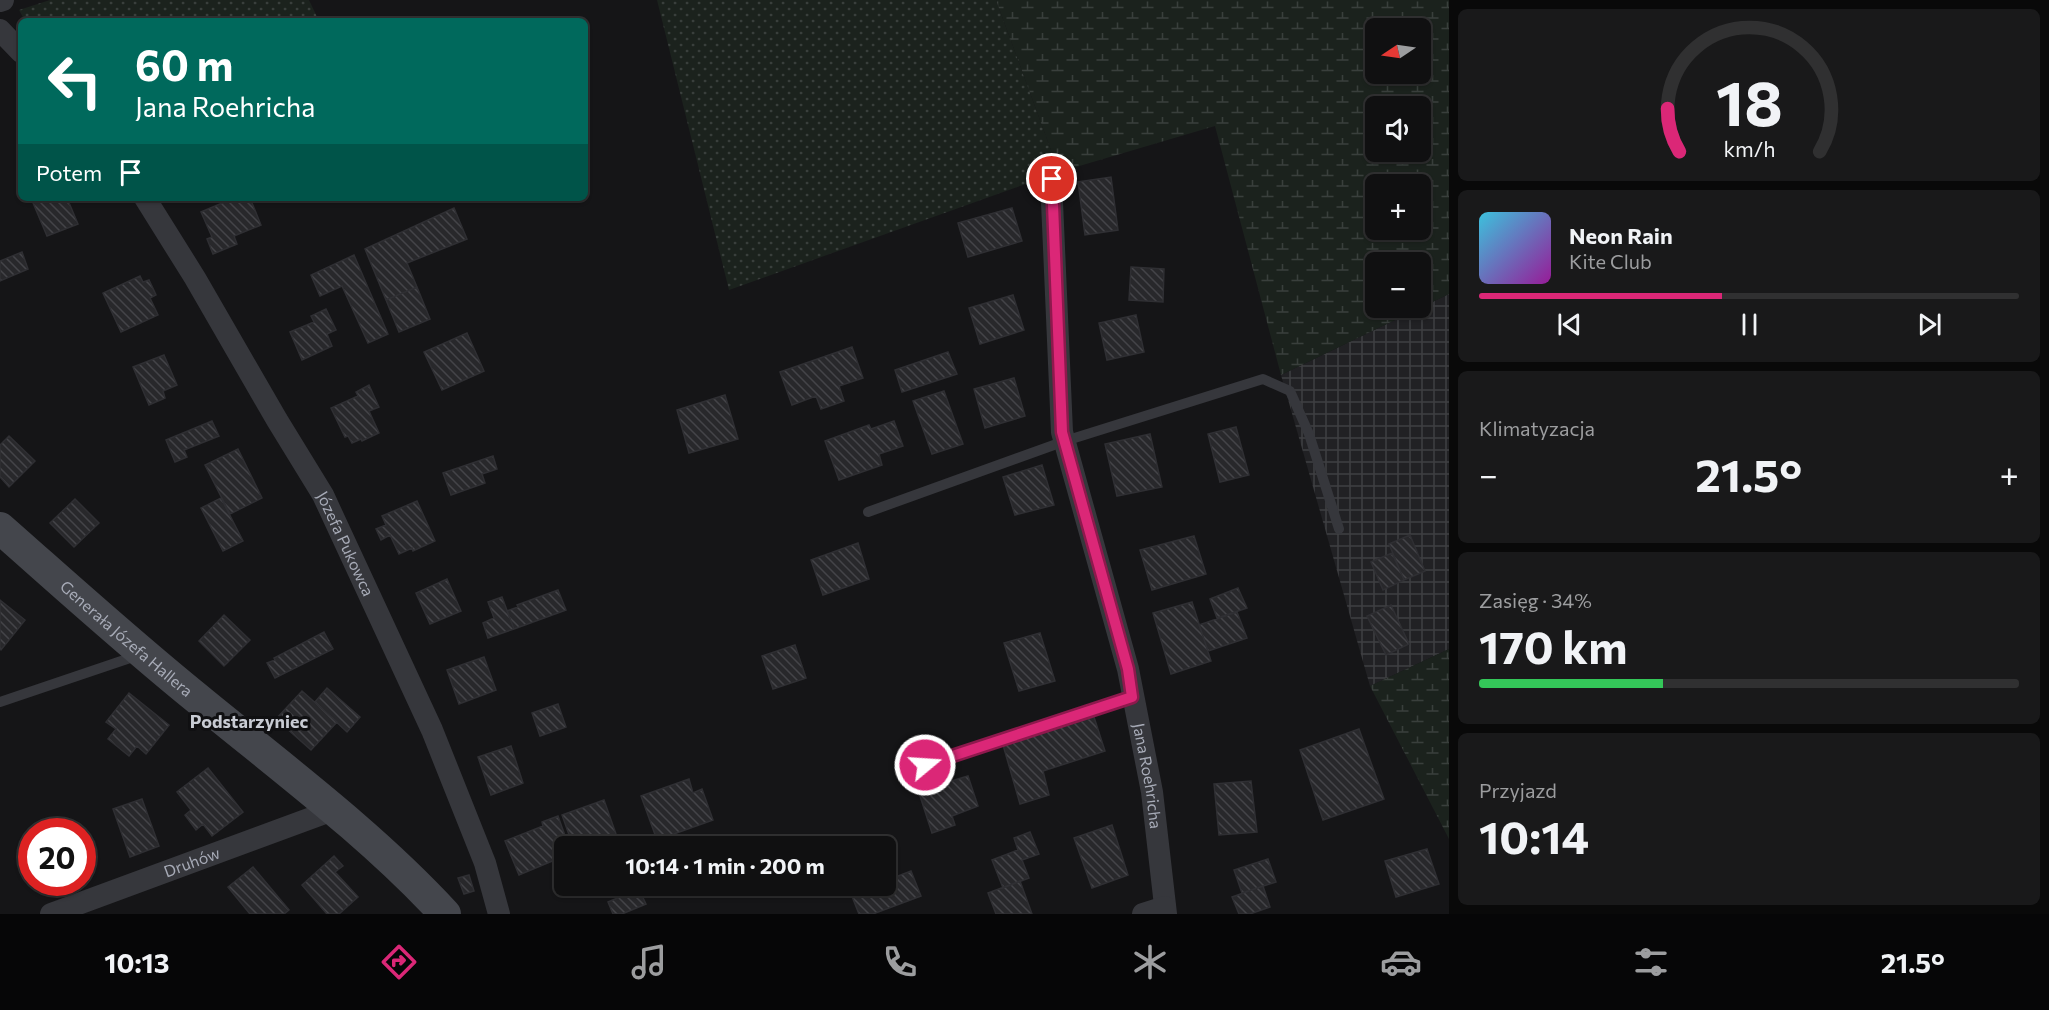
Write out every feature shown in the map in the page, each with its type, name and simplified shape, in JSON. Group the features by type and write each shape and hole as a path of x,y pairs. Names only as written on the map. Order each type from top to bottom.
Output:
{"street":[{"path":"0,30 18,49"},
{"name":"Jana Roehricha","path":"1052,179 1062,432 1128,669 1152,792 1165,911"},
{"name":"Józefa Pukowca","path":"147,201 323,495 432,730 485,863 499,914"},
{"name":"Generała Józefa Hallera","path":"0,528 141,654 333,810 418,885 440,913"},
{"name":"Druhów","path":"51,914 333,810"},
{"path":"1143,914 1165,911"}],"lane":[{"path":"868,512 1065,441 1263,379 1290,391 1309,434 1339,529"},
{"path":"0,702 141,654"},
{"path":"925,765 1132,697"}],"shaded area":[{"path":"1449,294 1449,649 1370,686 1281,375 1399,318 1431,318 1431,303"}],"green space":[{"path":"50,0 309,0 318,18 23,18 19,10"},
{"path":"657,0 996,0 1059,172 729,290"},
{"path":"996,0 1449,0 1449,294 1431,303 1431,252 1365,252 1365,318 1399,318 1281,375 1215,126 1059,172"},
{"path":"1449,649 1449,839 1370,686"}],"building":[{"path":"1111,177 1118,230 1085,235 1078,182"},
{"path":"32,201 68,201 78,224 47,236"},
{"path":"227,201 251,201 261,225 234,236 237,244 213,254 207,239 212,237 201,212"},
{"path":"454,208 467,239 407,263 417,287 386,300 365,249"},
{"path":"1012,208 1022,241 968,257 958,223"},
{"path":"22,252 28,269 0,281 0,261"},
{"path":"354,255 388,334 368,343 342,286 320,296 311,275"},
{"path":"1131,267 1164,269 1163,302 1129,300"},
{"path":"140,276 143,282 149,280 156,295 150,298 158,315 121,332 103,293"},
{"path":"417,287 430,319 399,332 386,300"},
{"path":"1013,295 1024,330 980,344 969,308"},
{"path":"326,309 336,330 327,334 332,346 302,360 290,332 314,322 311,316"},
{"path":"1136,315 1144,352 1107,360 1099,323"},
{"path":"467,333 484,371 442,390 424,352"},
{"path":"852,347 863,378 839,386 844,401 821,409 816,396 792,405 780,372"},
{"path":"948,352 957,374 902,392 895,370"},
{"path":"164,355 177,385 163,391 165,398 149,405 133,367"},
{"path":"1014,378 1025,416 985,428 974,389"},
{"path":"369,385 379,407 369,411 379,433 352,443 348,436 345,437 331,408 358,396 356,392"},
{"path":"944,391 963,444 932,454 913,401"},
{"path":"725,395 738,439 689,453 677,410"},
{"path":"212,421 219,436 184,450 187,457 175,462 166,440"},
{"path":"894,421 903,446 879,454 882,465 839,480 825,441 869,425 871,429"},
{"path":"1236,427 1249,475 1220,482 1208,434"},
{"path":"1150,434 1162,487 1117,496 1105,444"},
{"path":"9,436 35,461 9,487 0,477 0,445"},
{"path":"238,449 262,498 230,514 205,465"},
{"path":"493,456 497,469 482,474 485,483 451,495 443,473"},
{"path":"1042,465 1054,505 1015,515 1003,477"},
{"path":"221,498 243,541 223,551 201,508"},
{"path":"75,499 99,523 74,547 50,523"},
{"path":"417,501 435,541 413,551 412,548 399,554 390,535 381,540 376,529 386,525 382,516"},
{"path":"1410,535 1425,571 1404,580 1389,544"},
{"path":"1194,536 1206,574 1152,590 1140,550"},
{"path":"858,543 869,579 823,595 811,560"},
{"path":"1392,553 1404,580 1383,590 1371,562"},
{"path":"447,579 461,611 430,624 416,593"},
{"path":"1238,588 1247,608 1217,618 1210,599"},
{"path":"558,590 566,610 514,629 507,611"},
{"path":"502,597 514,629 488,638 483,623 494,618 488,602"},
{"path":"0,600 25,620 1,650 0,649"},
{"path":"1192,602 1211,661 1171,674 1153,613"},
{"path":"1391,605 1409,644 1386,655 1367,616"},
{"path":"1237,612 1247,638 1208,651 1199,625"},
{"path":"224,615 250,640 224,666 199,641"},
{"path":"324,632 333,649 275,678 267,663"},
{"path":"1040,633 1055,681 1019,691 1004,643"},
{"path":"795,645 806,678 773,689 762,656"},
{"path":"484,657 496,690 459,704 447,670"},
{"path":"327,688 360,717 347,732 315,702"},
{"path":"302,691 337,722 311,750 276,719"},
{"path":"129,693 169,725 146,754 137,746 129,756 108,739 116,729 106,722"},
{"path":"558,704 566,727 540,736 532,713"},
{"path":"1094,717 1105,751 1043,771 1049,795 1020,804 1003,745"},
{"path":"1359,729 1384,799 1323,820 1300,750"},
{"path":"511,746 523,783 491,795 478,757"},
{"path":"208,768 243,812 212,836 203,824 196,830 185,815 191,810 177,792"},
{"path":"939,776 941,784 968,776 978,806 952,816 955,825 932,833 920,796 930,793 926,781"},
{"path":"689,779 693,793 702,789 713,820 668,836 656,836 641,796"},
{"path":"1251,781 1257,832 1219,835 1214,784"},
{"path":"142,799 159,846 130,857 113,809"},
{"path":"604,800 616,834 569,836 562,815"},
{"path":"558,816 565,836 554,836 554,860 519,875 505,841 543,826 542,822"},
{"path":"1112,825 1128,875 1092,888 1074,838"},
{"path":"1030,832 1039,854 1022,860 1029,878 1003,888 992,860 1018,850 1014,838"},
{"path":"1427,849 1439,884 1396,897 1385,861"},
{"path":"334,856 343,866 335,872 358,897 339,914 327,914 302,885"},
{"path":"1268,859 1276,882 1242,893 1234,870"},
{"path":"253,867 289,910 284,914 250,914 228,887"},
{"path":"911,871 921,896 873,914 859,914 852,896 896,896 896,877"},
{"path":"469,875 474,891 464,894 458,878"},
{"path":"1020,881 1032,914 996,914 988,893"},
{"path":"1263,886 1270,907 1250,914 1239,914 1232,897"},
{"path":"622,896 642,896 646,904 622,914 613,914 608,902"}],"district":[{"name":"Podstarzyniec","path":"249,722"}],"route":[{"path":"925,765 1132,697 1128,669 1084,504 1062,432 1052,179"}]}
